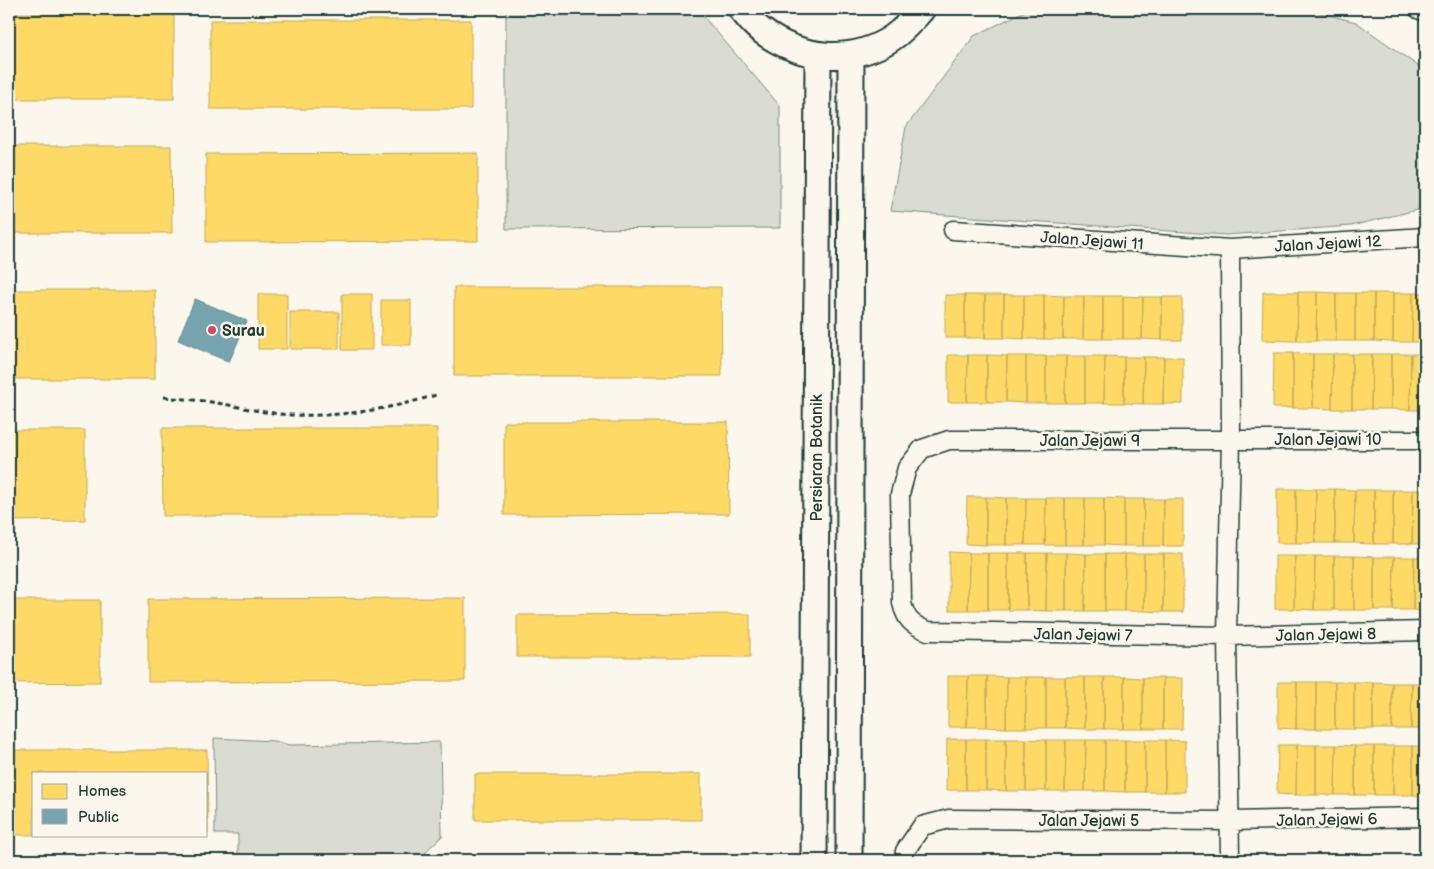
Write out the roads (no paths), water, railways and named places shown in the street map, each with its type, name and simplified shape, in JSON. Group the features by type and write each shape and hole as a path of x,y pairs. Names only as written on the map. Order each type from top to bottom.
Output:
{"main road":[{"path":"741,9 760,30 787,47 818,55 835,56 872,48 892,38 909,24 922,9"},
{"path":"849,860 851,54"},
{"name":"Persiaran Botanik","path":"814,860 818,55"}],"street":[{"path":"1418,9 1425,12"},
{"name":"Jalan Jejawi 11","path":"954,230 1230,249"},
{"name":"Jalan Jejawi 12","path":"1230,249 1425,238"},
{"path":"1230,249 1231,439 1228,636 1230,860"},
{"name":"Jalan Jejawi 10","path":"1231,439 1425,440"},
{"name":"Jalan Jejawi 9","path":"939,632 928,631 918,627 905,617 902,603 900,494 907,468 922,449 949,440 1231,439"},
{"name":"Jalan Jejawi 8","path":"1228,636 1425,631"},
{"name":"Jalan Jejawi 7","path":"939,632 1228,636"},
{"name":"Jalan Jejawi 6","path":"1230,821 1425,817"},
{"name":"Jalan Jejawi 5","path":"905,860 905,851 922,826 949,819 1230,821"}],"place":[{"name":"Surau","path":"212,330"}]}
